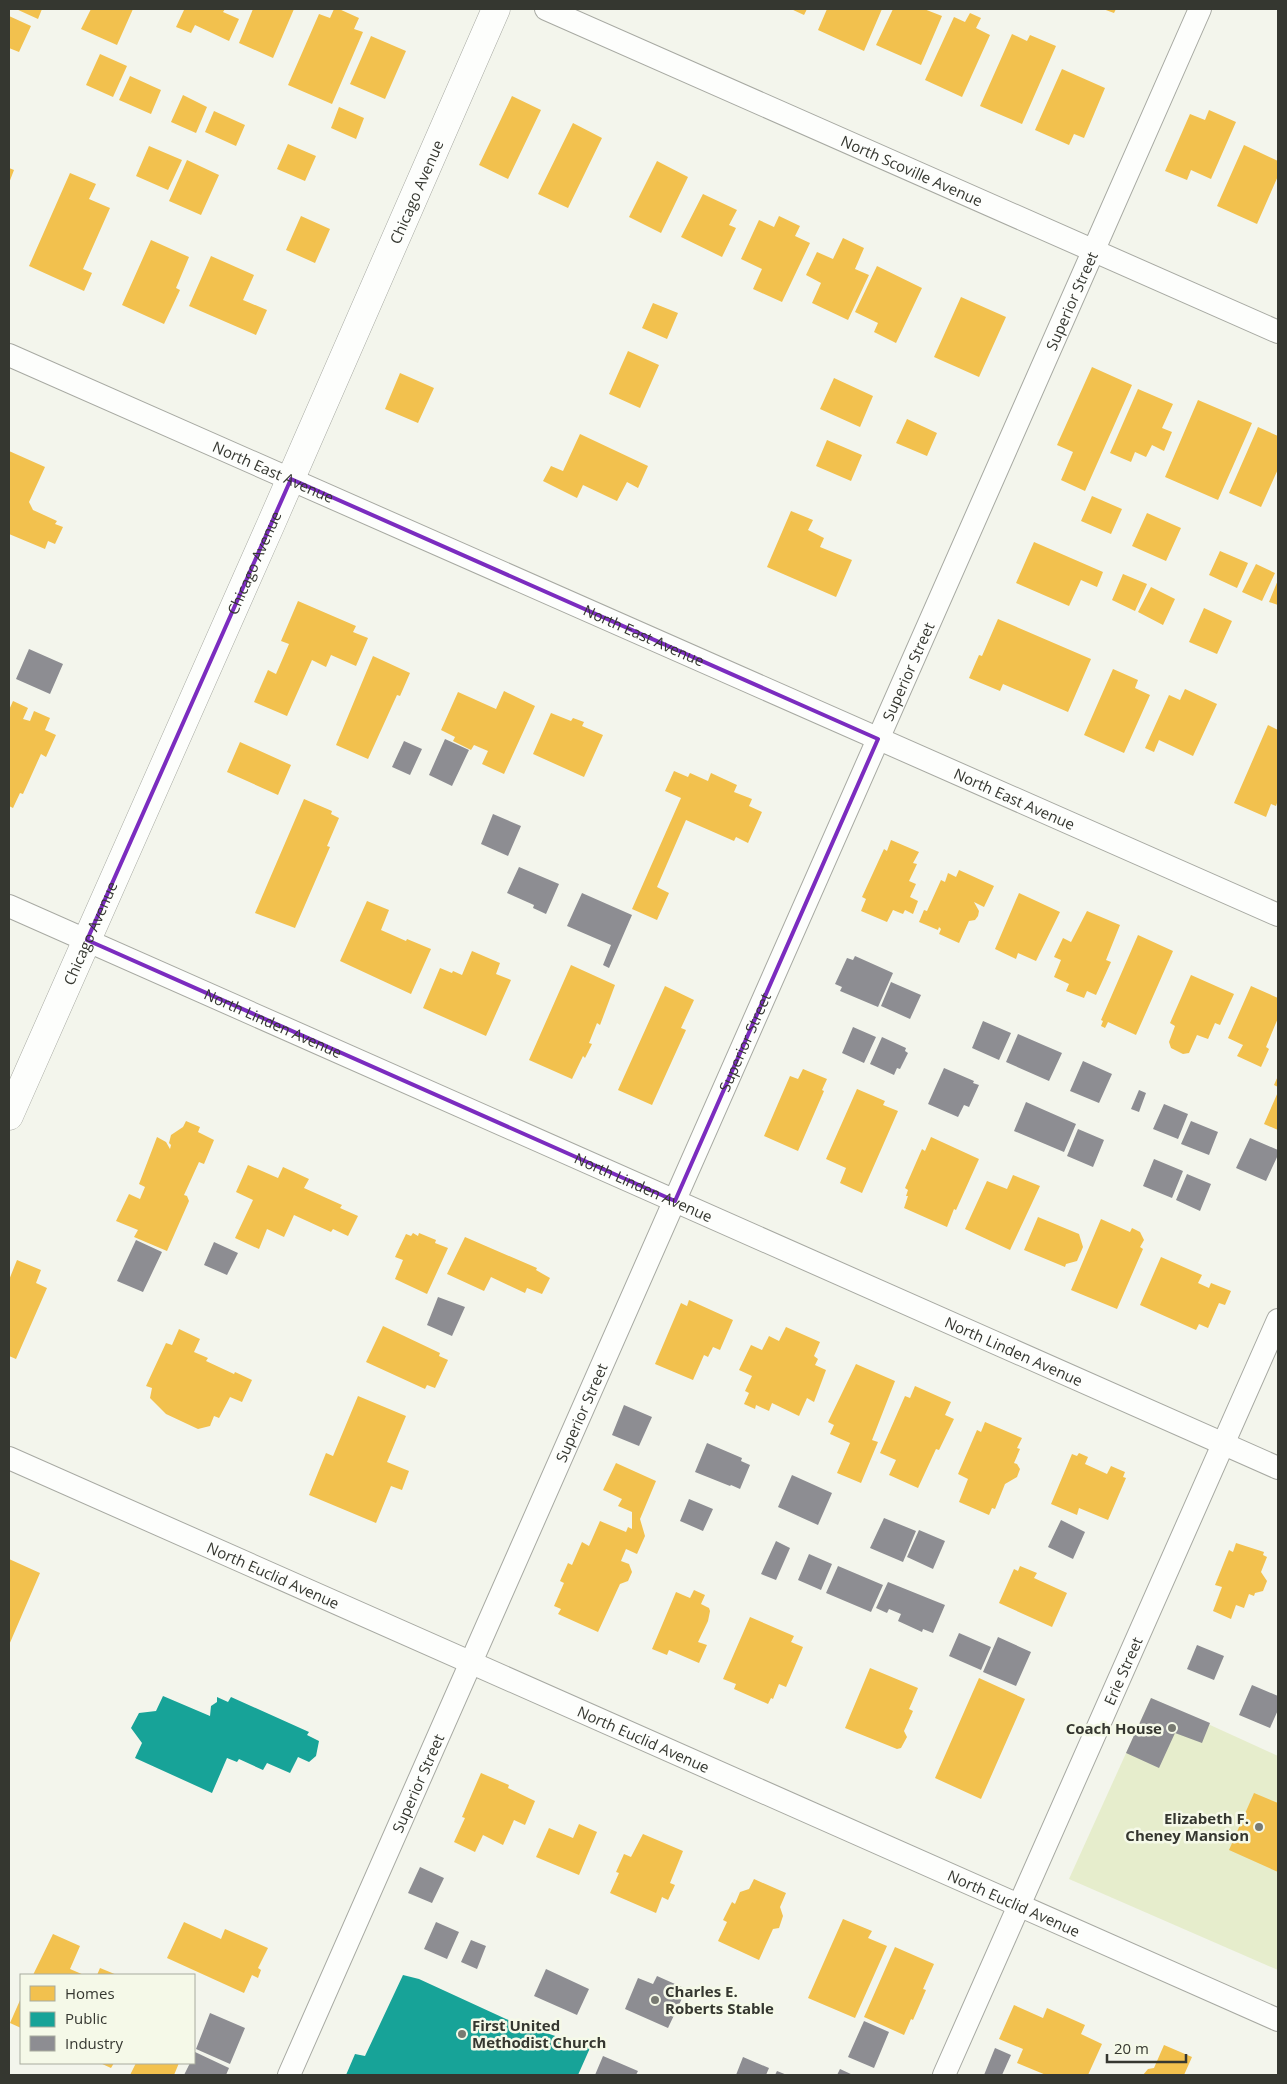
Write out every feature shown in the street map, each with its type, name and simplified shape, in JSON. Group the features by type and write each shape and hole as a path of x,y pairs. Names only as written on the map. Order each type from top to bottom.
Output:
{"main road":[{"name":"Chicago Avenue","path":"9,1116 291,479 496,9"}],"street":[{"name":"North Scoville Avenue","path":"546,9 1278,332"},
{"name":"Superior Street","path":"289,2075 1200,9"},
{"name":"North East Avenue","path":"9,355 1278,915"},
{"name":"North Linden Avenue","path":"9,906 1278,1468"},
{"name":"Erie Street","path":"944,2075 1278,1320"},
{"name":"North Euclid Avenue","path":"9,1458 1278,2020"}],"highlighted area":[{"path":"291,479 878,739 675,1201 87,940"}],"green space":[{"path":"1151,1698 1278,1756 1278,1970 1069,1879"}],"building: Homes":[{"path":"16,9 42,9 38,19"},
{"path":"91,9 133,9 117,45 81,29"},
{"path":"181,9 225,9 223,12 239,19 229,41 195,25 191,33 176,27 184,10"},
{"path":"253,9 294,9 273,58 239,43"},
{"path":"334,9 339,9 359,18 354,29 363,32 332,104 288,85 319,14 330,18"},
{"path":"791,9 807,9 804,15"},
{"path":"827,9 882,9 864,51 818,30"},
{"path":"893,9 924,9 942,16 921,65 876,45"},
{"path":"1103,9 1116,9 1114,13"},
{"path":"970,13 981,18 976,28 990,35 962,97 925,80 954,17 965,22"},
{"path":"9,16 31,26 19,52 9,48"},
{"path":"1012,34 1027,41 1030,35 1056,46 1022,124 980,106"},
{"path":"371,36 406,51 385,99 350,84"},
{"path":"100,54 127,66 113,97 86,85"},
{"path":"1062,69 1105,88 1084,138 1074,134 1069,145 1035,130"},
{"path":"130,76 161,90 151,114 119,100"},
{"path":"183,95 207,107 196,133 171,122"},
{"path":"512,96 541,110 508,179 479,165"},
{"path":"339,107 364,118 356,139 331,128"},
{"path":"1209,110 1236,122 1211,179 1191,170 1187,180 1165,171 1190,114 1205,120"},
{"path":"214,111 245,125 236,146 205,132"},
{"path":"573,123 602,138 568,208 538,194"},
{"path":"288,144 316,156 305,181 277,169"},
{"path":"1244,145 1278,161 1278,176 1257,224 1217,206"},
{"path":"149,146 182,160 168,190 136,176"},
{"path":"187,160 219,175 201,215 169,201"},
{"path":"657,161 688,177 661,233 629,217"},
{"path":"9,168 14,170 9,183"},
{"path":"70,173 96,184 89,199 110,208 83,269 92,273 84,291 29,266"},
{"path":"703,194 737,210 729,225 736,228 722,257 681,237"},
{"path":"301,216 330,229 315,263 286,250"},
{"path":"779,216 800,226 795,236 810,243 782,302 753,289 762,269 741,259 759,220 774,227"},
{"path":"843,238 864,248 855,269 869,275 848,320 812,303 821,283 806,275 817,252 833,259"},
{"path":"151,240 189,257 176,288 180,290 164,324 122,305"},
{"path":"211,256 254,275 243,300 267,310 256,335 189,306"},
{"path":"877,266 922,288 896,343 874,332 878,323 855,312"},
{"path":"961,297 1006,317 979,377 934,357"},
{"path":"653,303 678,313 667,339 642,328"},
{"path":"628,351 659,365 640,408 609,394"},
{"path":"1092,367 1132,385 1085,491 1061,480 1073,452 1057,445"},
{"path":"400,373 434,388 418,423 385,409"},
{"path":"834,378 873,396 860,427 820,409"},
{"path":"1138,389 1173,404 1162,428 1172,432 1164,451 1152,445 1146,457 1135,452 1131,462 1110,453"},
{"path":"1198,400 1252,423 1218,500 1165,477"},
{"path":"907,419 937,433 927,456 896,443"},
{"path":"1258,427 1278,436 1278,469 1261,507 1229,493"},
{"path":"580,434 648,466 638,488 627,482 617,501 583,485 577,498 543,481 551,466 563,471"},
{"path":"827,440 862,455 851,481 816,466"},
{"path":"9,451 45,467 29,502 33,510 57,521 55,524 63,527 55,544 48,541 45,549 9,534"},
{"path":"1092,496 1122,509 1111,534 1081,521"},
{"path":"791,511 813,520 808,530 824,538 820,547 852,560 836,597 767,567"},
{"path":"1147,513 1181,528 1166,561 1132,546"},
{"path":"1034,542 1103,572 1097,587 1081,580 1069,606 1016,583"},
{"path":"1220,551 1248,563 1237,588 1209,575"},
{"path":"1256,564 1275,573 1262,601 1242,592"},
{"path":"1123,574 1147,584 1135,611 1112,600"},
{"path":"1278,580 1278,605 1269,602"},
{"path":"1151,587 1175,599 1163,625 1138,612"},
{"path":"298,601 356,626 353,632 368,638 356,666 331,655 326,667 312,660 287,716 254,702 268,670 276,674 289,644 281,641"},
{"path":"1204,608 1232,621 1217,654 1189,642"},
{"path":"998,619 1091,659 1068,712 1003,684 1000,691 969,678 979,655 982,656"},
{"path":"373,656 410,673 400,696 397,695 368,759 336,745"},
{"path":"1113,669 1138,680 1135,688 1150,695 1124,753 1084,735"},
{"path":"1185,689 1217,704 1193,756 1159,740 1154,752 1145,748 1169,695 1180,700"},
{"path":"504,691 535,706 504,774 482,764 488,751 474,745 471,750 453,741 455,737 441,730 458,692 496,709"},
{"path":"13,701 28,708 23,719 30,721 34,711 50,718 45,730 56,735 46,757 41,754 23,794 20,793 13,808 9,806 9,710"},
{"path":"551,713 571,721 573,718 584,722 582,726 603,735 584,777 533,754"},
{"path":"1268,725 1278,730 1278,800 1276,806 1271,804 1266,817 1234,803"},
{"path":"240,742 291,765 278,795 227,772"},
{"path":"674,771 688,777 690,773 708,781 711,773 737,785 734,792 752,799 749,806 762,812 748,843 736,837 734,841 686,820 657,887 669,893 657,920 632,909 681,798 665,791"},
{"path":"304,799 332,811 331,814 339,818 327,846 330,847 295,928 255,913"},
{"path":"891,840 919,852 913,863 917,864 909,881 916,884 910,897 918,901 913,914 905,910 903,914 893,910 887,922 861,911 866,899 862,897 884,849 887,851"},
{"path":"959,870 994,886 984,907 974,902 979,911 978,916 975,920 969,921 959,943 939,934 941,929 939,927 938,930 919,922 924,910 927,911 941,880 945,882 948,873 956,877"},
{"path":"1019,893 1060,912 1036,961 1018,953 1016,959 995,949"},
{"path":"367,901 389,910 381,930 431,949 411,994 340,961"},
{"path":"1087,911 1120,925 1106,960 1111,962 1096,995 1087,991 1084,998 1066,991 1069,984 1054,977 1061,960 1054,957 1063,938 1071,942"},
{"path":"1138,935 1173,951 1136,1035 1108,1022 1105,1028 1101,1026 1103,1021 1101,1020"},
{"path":"472,951 500,963 496,974 511,980 486,1036 423,1008 440,968 462,975"},
{"path":"571,965 615,985 600,1025 597,1023 589,1043 592,1044 585,1058 583,1056 572,1079 529,1060"},
{"path":"1191,975 1234,994 1220,1025 1215,1023 1208,1039 1197,1035 1189,1053 1183,1054 1171,1048 1169,1042 1175,1026 1170,1023"},
{"path":"665,986 694,1000 681,1028 686,1030 652,1105 618,1090"},
{"path":"1251,986 1278,998 1278,1018 1266,1047 1269,1049 1261,1067 1237,1056 1243,1045 1228,1038"},
{"path":"803,1069 827,1079 822,1090 824,1091 798,1151 764,1136 790,1076 798,1079"},
{"path":"1278,1076 1278,1087 1274,1085"},
{"path":"857,1089 885,1101 883,1105 898,1111 862,1193 840,1183 846,1168 826,1159"},
{"path":"1278,1092 1278,1130 1264,1124"},
{"path":"186,1121 200,1127 198,1132 214,1140 204,1164 199,1162 184,1195 187,1196 189,1201 167,1251 134,1237 138,1230 116,1221 129,1194 140,1199 145,1187 139,1184 157,1137 166,1142 170,1149 171,1135 183,1127"},
{"path":"931,1137 979,1159 947,1227 904,1208 908,1196 906,1196 908,1190 905,1188 922,1149 925,1151"},
{"path":"248,1165 278,1178 283,1167 309,1179 304,1188 342,1205 340,1208 358,1216 348,1236 333,1229 331,1232 294,1215 284,1237 267,1229 259,1249 235,1238 253,1200 236,1192"},
{"path":"1013,1175 1040,1186 1010,1250 965,1229 987,1181 1007,1189"},
{"path":"1038,1217 1079,1234 1083,1247 1077,1261 1066,1264 1065,1267 1024,1250"},
{"path":"1101,1219 1130,1232 1132,1228 1140,1232 1144,1240 1140,1247 1143,1249 1117,1309 1071,1290"},
{"path":"413,1233 418,1236 419,1233 436,1240 435,1243 448,1248 427,1294 395,1279 403,1260 395,1257 406,1234 411,1236"},
{"path":"465,1237 537,1268 536,1270 550,1278 542,1294 527,1288 525,1293 491,1277 484,1291 447,1274"},
{"path":"1161,1257 1202,1275 1198,1283 1209,1288 1211,1283 1231,1291 1225,1305 1219,1303 1208,1328 1199,1324 1196,1330 1140,1305"},
{"path":"17,1260 41,1270 36,1283 47,1288 16,1359 9,1356 9,1280"},
{"path":"689,1300 733,1320 720,1350 713,1347 708,1357 704,1355 693,1380 655,1364 681,1303 687,1306"},
{"path":"383,1326 440,1353 439,1356 448,1360 435,1388 427,1385 425,1389 366,1362"},
{"path":"786,1327 820,1342 814,1356 818,1359 815,1365 826,1370 814,1402 807,1398 799,1416 772,1403 769,1411 756,1405 755,1409 744,1404 749,1393 745,1391 752,1376 739,1370 751,1345 762,1350 769,1336 779,1341"},
{"path":"179,1329 200,1339 194,1352 208,1358 206,1361 252,1380 242,1402 230,1397 219,1418 214,1416 210,1426 198,1429 166,1414 150,1398 152,1388 146,1386 166,1343 172,1345"},
{"path":"856,1364 895,1381 872,1440 878,1442 861,1483 837,1473 850,1443 830,1434 834,1425 828,1422"},
{"path":"915,1386 951,1402 945,1415 954,1419 939,1450 936,1449 918,1488 889,1475 896,1460 880,1453 905,1396 910,1398"},
{"path":"358,1396 406,1416 387,1462 409,1471 402,1490 391,1486 376,1523 309,1495 326,1453 333,1456"},
{"path":"985,1422 1022,1438 1017,1448 1020,1449 1014,1463 1020,1469 1017,1477 1005,1484 995,1509 992,1508 989,1515 959,1502 968,1479 958,1474 977,1430 981,1432"},
{"path":"1079,1453 1088,1457 1085,1464 1107,1474 1111,1466 1125,1472 1123,1477 1126,1478 1108,1520 1079,1508 1077,1515 1051,1504 1072,1454 1077,1456"},
{"path":"616,1463 656,1481 640,1519 645,1536 637,1554 626,1549 621,1561 629,1564 632,1572 628,1581 620,1584 598,1632 558,1614 561,1609 554,1606 564,1583 560,1581 568,1563 572,1565 582,1542 589,1546 600,1521 626,1532 628,1527 632,1529 632,1512 618,1506 622,1499 603,1490"},
{"path":"1236,1543 1264,1552 1263,1555 1267,1557 1261,1572 1267,1581 1263,1591 1255,1593 1254,1596 1249,1594 1244,1608 1236,1605 1231,1619 1213,1611 1222,1587 1215,1585 1229,1550 1233,1552"},
{"path":"9,1559 40,1573 9,1645"},
{"path":"1020,1566 1037,1573 1034,1578 1067,1593 1052,1627 999,1603 1014,1569 1018,1571"},
{"path":"694,1590 705,1595 701,1604 709,1608 710,1611 708,1621 698,1642 707,1645 699,1663 669,1650 667,1655 652,1649 676,1592 690,1598"},
{"path":"750,1617 794,1636 791,1642 803,1647 786,1687 779,1684 773,1699 771,1698 768,1704 734,1689 736,1684 723,1679"},
{"path":"870,1668 918,1688 909,1709 913,1711 904,1731 907,1737 901,1748 897,1749 845,1728"},
{"path":"979,1678 1025,1699 981,1799 935,1778"},
{"path":"481,1773 509,1785 508,1788 535,1801 525,1825 514,1820 503,1845 483,1835 475,1852 454,1842 465,1818 462,1817"},
{"name":"Elizabeth F. Cheney Mansion","path":"1254,1793 1278,1803 1278,1872 1229,1850"},
{"path":"579,1824 597,1832 579,1875 536,1857 549,1828 573,1838"},
{"path":"643,1834 683,1851 670,1883 675,1885 668,1900 662,1897 656,1913 610,1893 619,1873 616,1872 624,1854 631,1857"},
{"path":"754,1879 786,1893 780,1907 783,1916 779,1928 773,1929 759,1960 718,1941 727,1922 723,1920 732,1902 735,1904 740,1892 749,1889"},
{"path":"843,1919 872,1931 868,1938 887,1946 855,2018 808,1998"},
{"path":"184,1922 221,1939 225,1929 268,1948 258,1968 261,1970 258,1978 252,1975 244,1993 167,1958"},
{"path":"53,1934 80,1946 70,1969 82,1974 33,1974"},
{"path":"895,1947 934,1964 923,1989 926,1990 904,2035 864,2017"},
{"path":"100,1968 115,1974 97,1974"},
{"path":"20,2000 20,2028 10,2023"},
{"path":"1014,2005 1043,2018 1047,2008 1085,2025 1081,2034 1102,2044 1088,2075 1046,2075 1017,2063 1023,2049 999,2039"},
{"path":"1164,2045 1192,2057 1184,2075 1143,2075 1148,2069 1154,2068"},
{"path":"102,2064 113,2064 111,2068"},
{"path":"136,2064 179,2064 174,2075 130,2075"}],"building: Public":[{"path":"163,1696 210,1716 211,1706 217,1702 217,1697 228,1702 231,1697 309,1732 307,1735 319,1741 316,1756 309,1762 298,1757 290,1773 267,1763 263,1770 239,1759 237,1762 227,1758 212,1793 135,1758 142,1743 131,1728 139,1713 156,1711"},
{"name":"First United Methodist Church","path":"403,1975 419,1979 506,2019 590,2048 578,2075 346,2075 355,2054 365,2056"}],"building: Industry":[{"path":"29,649 63,664 50,694 16,679"},
{"path":"445,739 469,750 452,786 429,775"},
{"path":"404,741 422,749 410,775 392,767"},
{"path":"493,814 521,826 508,856 481,844"},
{"path":"519,867 559,884 546,914 533,908 534,905 507,893"},
{"path":"582,893 632,915 609,968 603,965 611,945 567,926"},
{"path":"855,956 893,973 878,1007 840,991 842,987 835,984 847,958 853,960"},
{"path":"891,982 921,995 910,1019 881,1006"},
{"path":"983,1021 1011,1033 999,1060 972,1048"},
{"path":"853,1027 876,1037 864,1063 842,1053"},
{"path":"1018,1034 1062,1053 1049,1081 1006,1062"},
{"path":"882,1037 906,1048 905,1051 908,1053 900,1069 897,1068 894,1075 870,1064"},
{"path":"1083,1061 1112,1074 1099,1103 1070,1091"},
{"path":"944,1068 979,1085 969,1107 964,1105 958,1117 928,1104"},
{"path":"1139,1090 1146,1093 1139,1112 1131,1109"},
{"path":"1026,1102 1076,1124 1064,1152 1014,1131"},
{"path":"1164,1104 1188,1114 1178,1139 1153,1129"},
{"path":"1191,1121 1218,1132 1209,1155 1181,1144"},
{"path":"1078,1129 1104,1140 1093,1167 1067,1156"},
{"path":"1250,1138 1278,1150 1278,1155 1266,1181 1236,1168"},
{"path":"1154,1159 1183,1171 1172,1198 1143,1186"},
{"path":"1187,1174 1211,1184 1200,1211 1176,1200"},
{"path":"136,1240 162,1252 143,1292 117,1281"},
{"path":"214,1242 238,1253 227,1275 204,1265"},
{"path":"438,1297 465,1307 452,1336 427,1325"},
{"path":"624,1405 652,1417 639,1446 612,1435"},
{"path":"707,1443 742,1458 741,1461 750,1465 740,1489 695,1472"},
{"path":"792,1475 832,1493 818,1525 778,1507"},
{"path":"689,1499 713,1509 703,1531 680,1521"},
{"path":"884,1518 916,1531 903,1562 870,1548"},
{"path":"1061,1520 1085,1532 1073,1559 1048,1547"},
{"path":"919,1530 945,1541 933,1569 907,1557"},
{"path":"776,1541 790,1548 776,1580 761,1574"},
{"path":"809,1554 832,1564 821,1590 798,1580"},
{"path":"838,1566 883,1585 871,1612 826,1593"},
{"path":"888,1582 945,1605 933,1633 923,1629 922,1632 898,1621 901,1614 889,1609 887,1613 876,1608"},
{"path":"959,1633 991,1647 981,1670 949,1656"},
{"path":"998,1637 1031,1652 1016,1686 983,1672"},
{"path":"1197,1645 1224,1656 1214,1680 1187,1669"},
{"path":"1252,1685 1278,1696 1278,1710 1270,1728 1239,1715"},
{"name":"Coach House","path":"1151,1698 1210,1723 1202,1743 1175,1733 1159,1768 1126,1753"},
{"path":"420,1867 444,1878 432,1903 408,1893"},
{"path":"436,1922 459,1932 447,1959 424,1949"},
{"path":"471,1940 486,1946 477,1969 461,1962"},
{"path":"546,1969 589,1989 577,2015 534,1996"},
{"name":"Charles E. Roberts Stable","path":"657,1976 684,1988 685,1992 668,2028 625,2009 638,1978 653,1984"},
{"path":"210,2013 245,2028 230,2064 196,2049"},
{"path":"864,2021 889,2032 874,2068 848,2057"},
{"path":"995,2048 1011,2055 1002,2075 984,2075"},
{"path":"195,2052 229,2068 226,2075 184,2075 190,2064 195,2064"},
{"path":"603,2056 638,2071 636,2075 595,2075"},
{"path":"743,2057 769,2068 766,2075 736,2075"},
{"path":"840,2069 853,2075 837,2075"},
{"path":"777,2071 787,2075 775,2075"}],"place":[{"name":"Coach House","path":"1172,1728"},
{"name":"Elizabeth F. Cheney Mansion","path":"1259,1827"},
{"name":"Charles E. Roberts Stable","path":"655,2000"},
{"name":"First United Methodist Church","path":"462,2034"}]}
